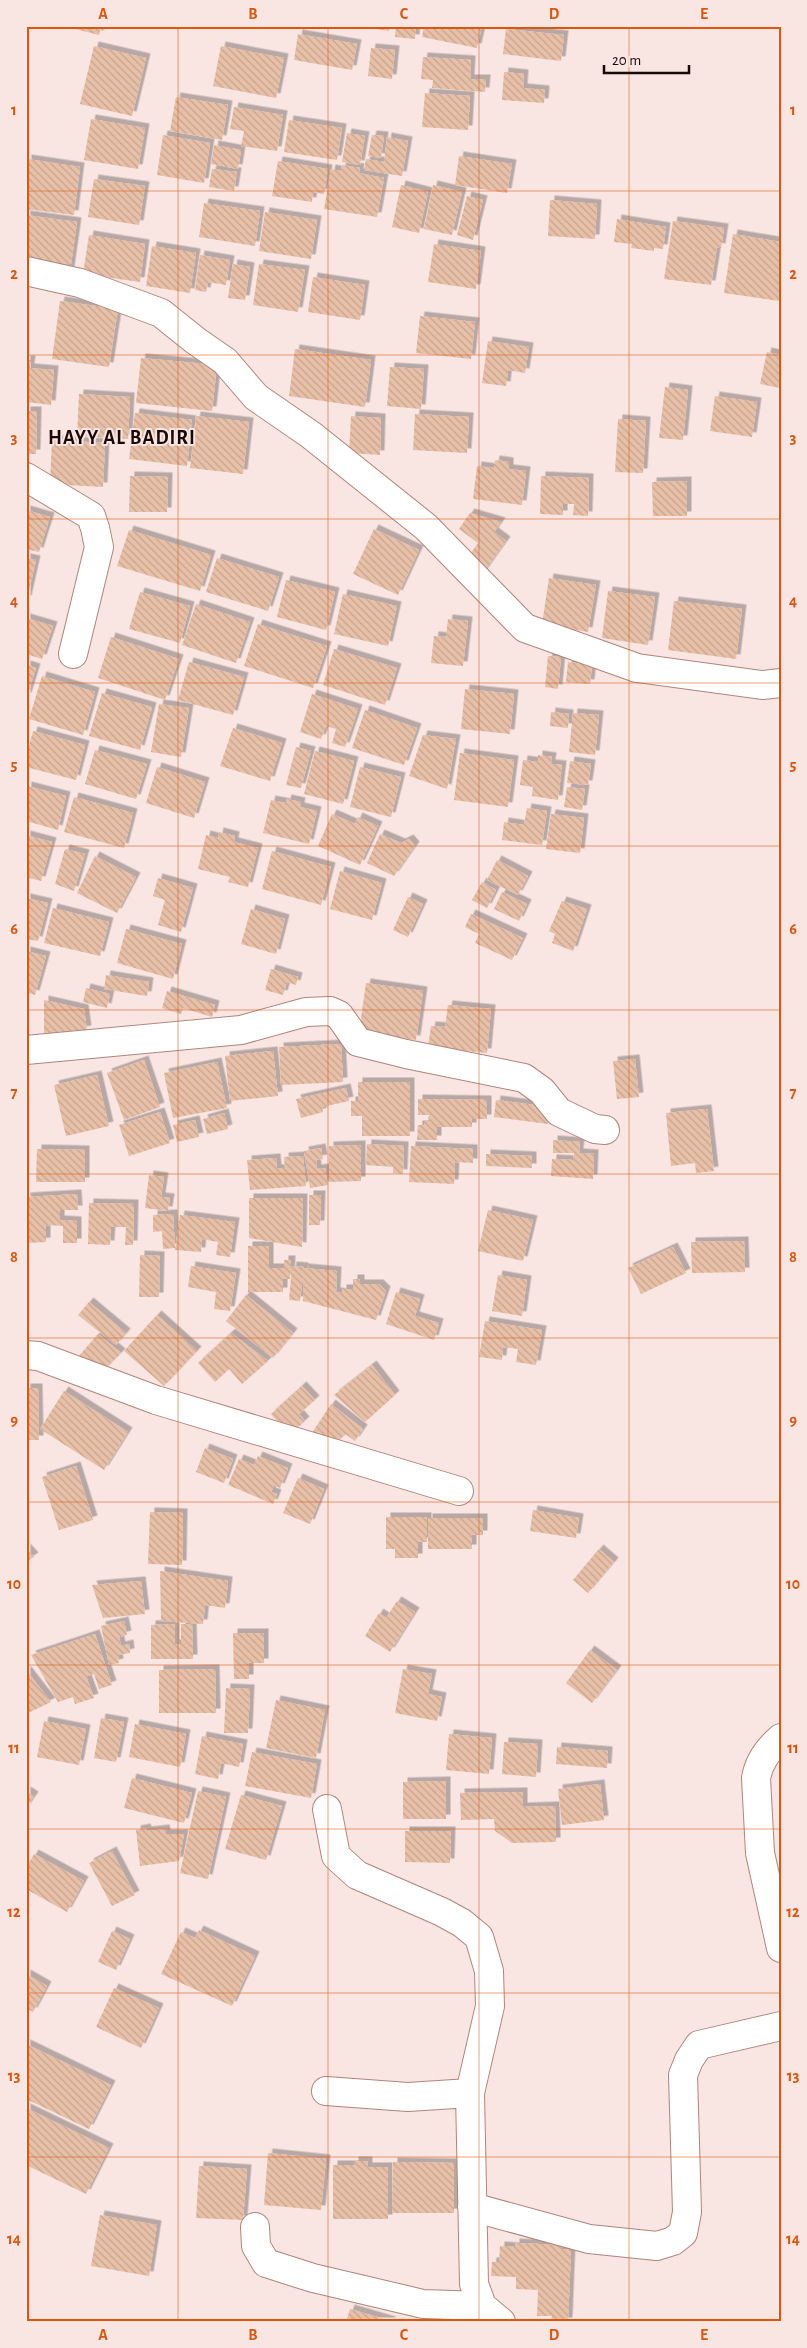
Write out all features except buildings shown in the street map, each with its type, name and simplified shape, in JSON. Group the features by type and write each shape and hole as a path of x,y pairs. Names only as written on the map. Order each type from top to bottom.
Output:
{"street":[{"path":"26,271 80,283 161,313 196,341 226,360 256,396 310,435 426,527 525,628 637,668 762,685 781,683"},
{"path":"26,477 91,516 95,528 100,547 73,654"},
{"path":"26,1050 241,1030 306,1012 330,1011 339,1015 358,1042 406,1054 524,1078 542,1091 559,1112 595,1129 605,1130"},
{"path":"26,1355 38,1356 156,1400 459,1491"},
{"path":"781,1738 765,1755 758,1767 756,1778 760,1853 781,1948"},
{"path":"327,1809 336,1856 357,1875 462,1922 479,1937 489,1971 490,2006 470,2094 474,2284 492,2314"},
{"path":"472,2207 589,2239 657,2246 673,2242 683,2233 687,2212 683,2075 688,2060 698,2045 781,2026"},
{"path":"326,2091 408,2097 470,2094"},
{"path":"255,2227 256,2246 266,2264 313,2278 423,2304 492,2314"}],"district":[{"name":"HAYY AL BADIRI","path":"122,438"}]}
